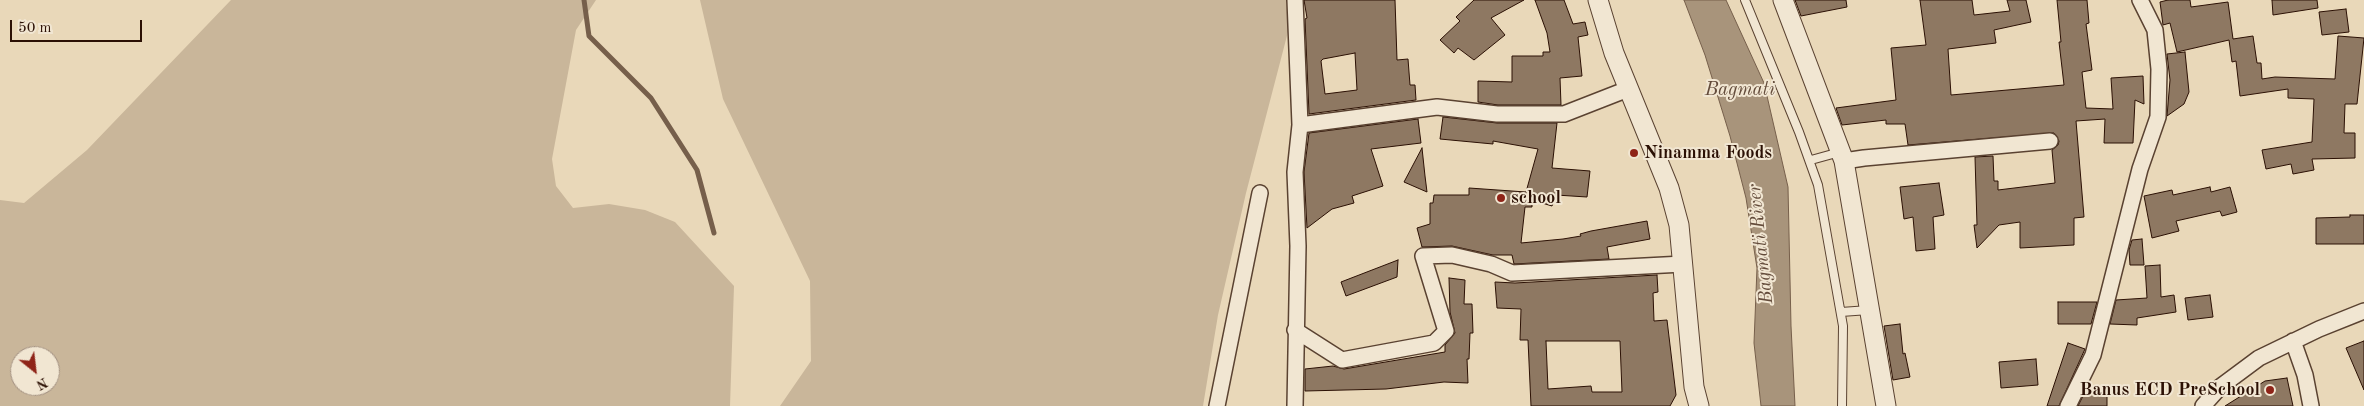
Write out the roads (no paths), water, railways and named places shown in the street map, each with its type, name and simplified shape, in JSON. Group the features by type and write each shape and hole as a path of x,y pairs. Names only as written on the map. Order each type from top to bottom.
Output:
{"street":[{"path":"1295,0 1300,125 1295,172 1298,246 1296,406"},
{"path":"1598,0 1614,53 1669,188 1679,225 1694,387 1699,406"},
{"path":"1783,0 1842,157 1886,406"},
{"path":"2068,406 2093,355 2140,169 2158,117 2159,69 2155,30 2140,0"},
{"path":"1300,125 1437,107 1497,114 1564,114 1628,89"},
{"path":"1842,157 1864,158 2050,141"},
{"path":"1217,406 1260,193"},
{"path":"1296,330 1342,360 1434,343 1446,331 1423,256 1452,255 1491,264 1512,273 1683,264"},
{"path":"2203,406 2220,387 2258,358 2364,311"},
{"path":"2293,341 2305,375 2311,406"}],"lane":[{"path":"1745,0 1811,160 1818,184 1841,312 1842,406"},
{"path":"1811,160 1842,157"},
{"path":"1841,312 1870,310"}],"water":[{"name":"Bagmati","path":"1684,0 1726,0 1764,83 1788,187 1795,406 1761,406 1754,343 1757,268 1746,198 1730,136 1705,55"}],"waterway":[{"path":"584,0 589,36 651,98 697,170 714,233"}],"place":[{"name":"Ninamma Foods","path":"1634,153"},
{"name":"school","path":"1501,198"},
{"name":"Banus ECD PreSchool","path":"2270,390"}],"water label":[{"name":"Bagmati River","path":"1761,244"}]}
